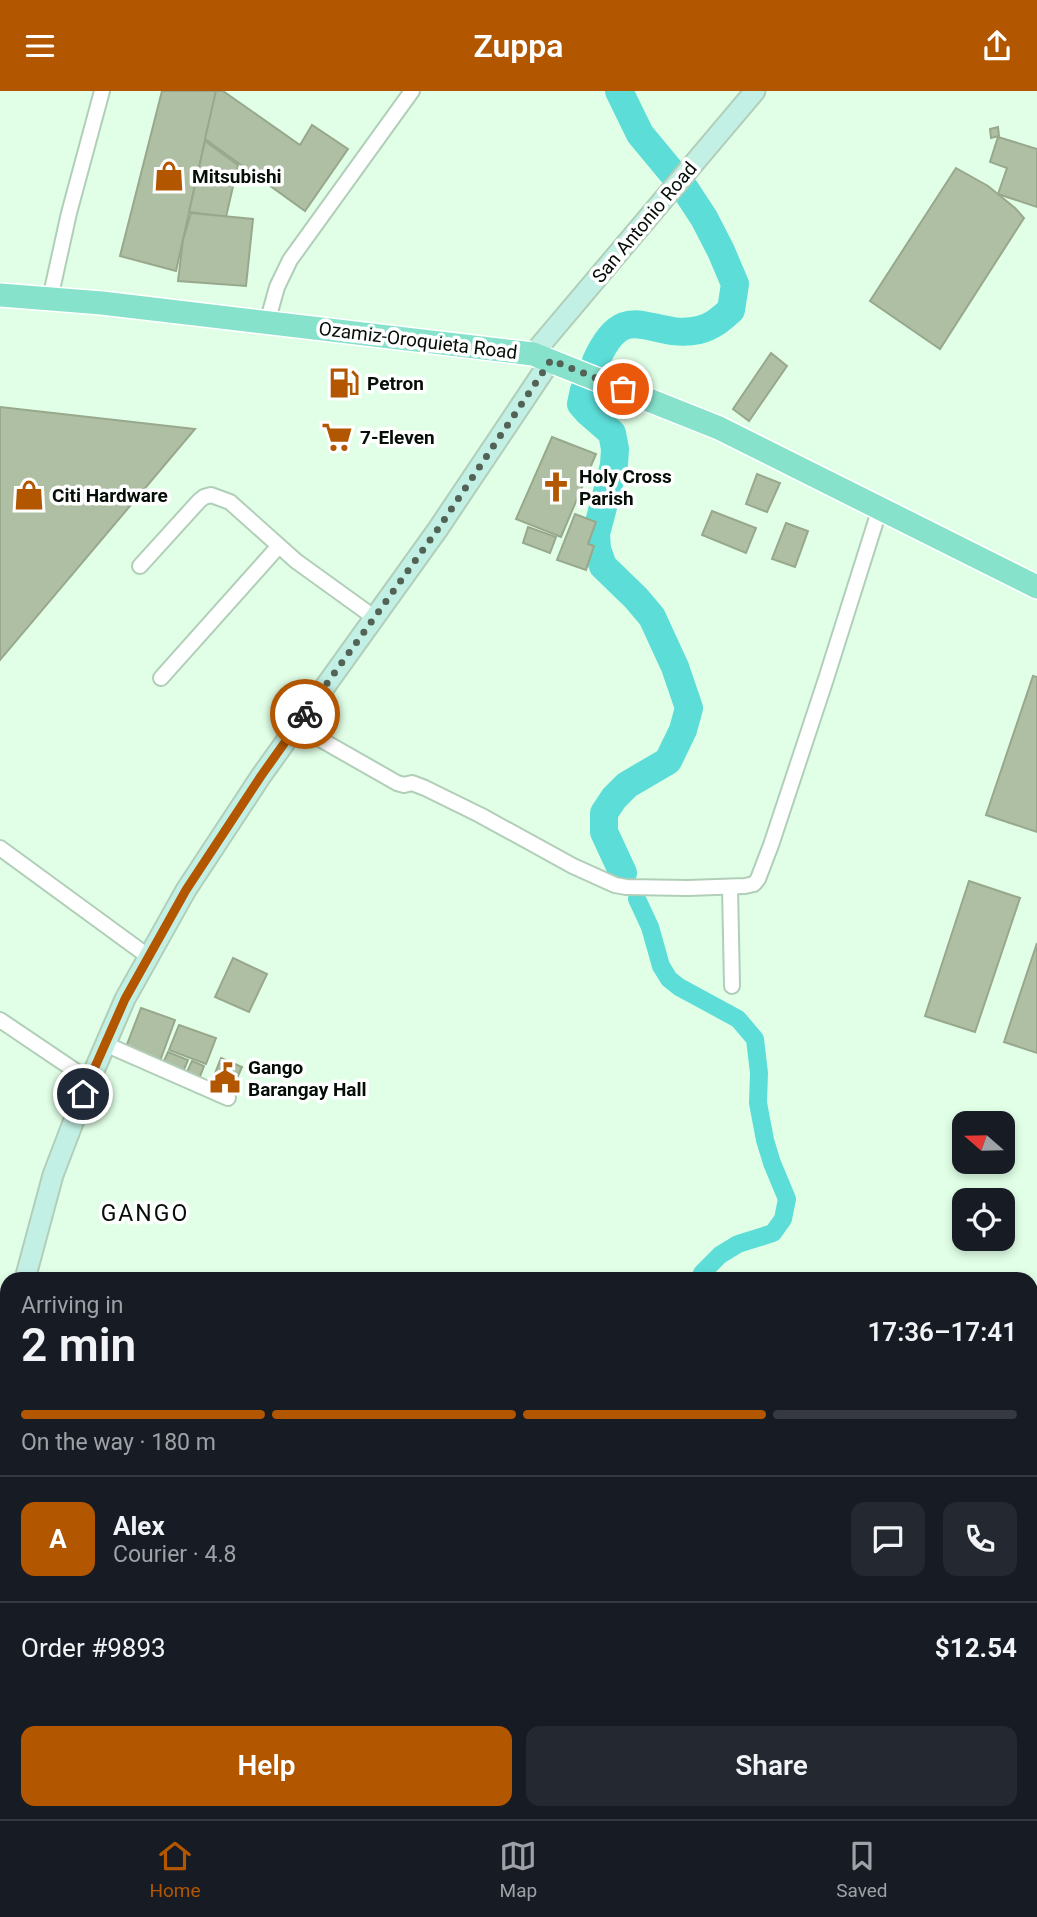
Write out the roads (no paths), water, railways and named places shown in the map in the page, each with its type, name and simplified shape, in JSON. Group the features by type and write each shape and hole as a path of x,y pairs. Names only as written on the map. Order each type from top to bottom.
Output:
{"main road":[{"name":"San Antonio Road","path":"26,1272 53,1175 89,1080 125,999 186,890 261,776 438,529 542,357 755,91"},
{"name":"Ozamiz-Oroquieta Road","path":"0,295 102,303 542,357 719,428 1037,587"}],"street":[{"path":"50,299 69,213 102,91"},
{"path":"267,323 277,287 290,260 412,91"},
{"path":"140,566 199,501 211,495 236,507 278,547 374,618"},
{"path":"297,726 397,783 412,783 425,788 573,866 615,885 676,888 754,884 758,879 825,682 880,509"},
{"path":"161,678 278,547"},
{"path":"0,848 149,957"},
{"path":"730,887 732,986"},
{"path":"0,1020 89,1080"},
{"path":"105,1044 228,1098"}],"waterway":[{"path":"619,91 640,134 674,175"},
{"path":"596,361 607,341 618,329 640,325 682,332 699,330 712,325 731,310 735,284 704,218 685,189"},
{"path":"584,390 581,404 612,433 615,449 614,465 596,534 597,549 603,566 652,617 675,667 689,708 683,730 668,761 627,785 604,813 604,832 623,873"},
{"path":"637,899 650,927 661,966 669,979 738,1019 755,1039 759,1073 758,1103 765,1140 787,1199 783,1219 773,1233 738,1244 720,1255 703,1272"}],"place":[{"name":"Mitsubishi","path":"169,176"},
{"name":"Petron","path":"344,383"},
{"name":"7-Eleven","path":"337,437"},
{"name":"Holy Cross Parish","path":"556,487"},
{"name":"Citi Hardware","path":"29,495"},
{"name":"Gango Barangay Hall","path":"225,1078"}],"district":[{"name":"GANGO","path":"145,1213"}]}
